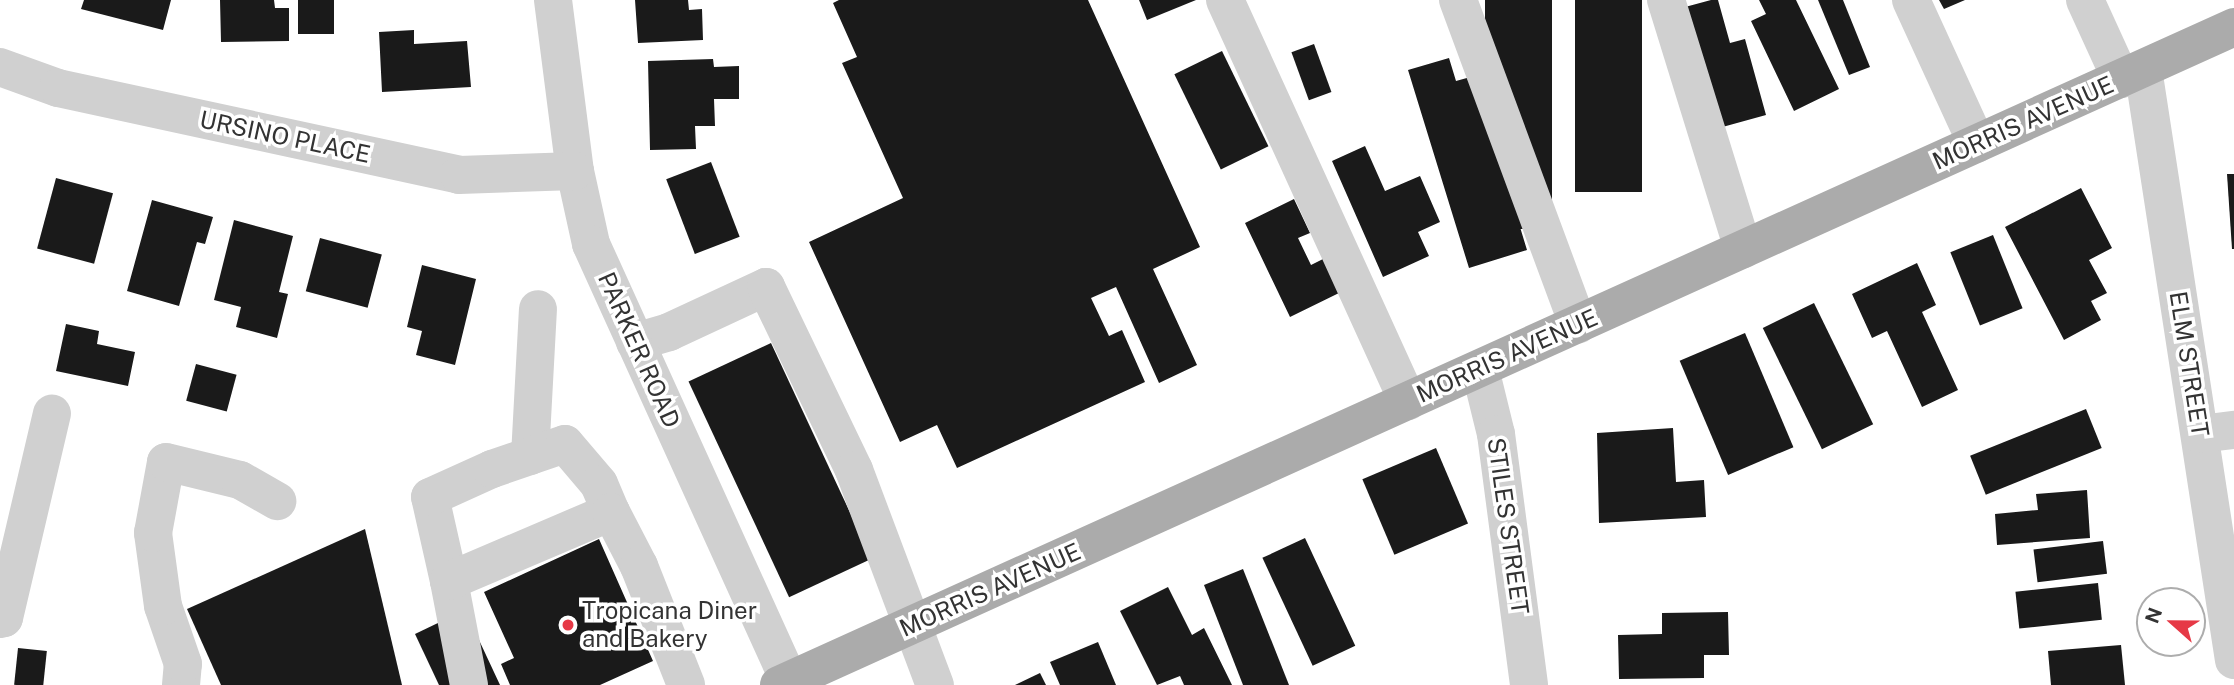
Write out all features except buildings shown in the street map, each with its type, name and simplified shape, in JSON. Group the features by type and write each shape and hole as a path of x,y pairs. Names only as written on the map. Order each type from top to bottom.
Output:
{"main road":[{"name":"MORRIS AVENUE","path":"784,683 2234,27"}],"street":[{"name":"PARKER ROAD","path":"553,0 575,171 592,244 784,683"},
{"path":"1225,0 1408,401"},
{"path":"1458,0 1584,321"},
{"path":"1481,0 1556,214 1568,228 1581,271 1584,321"},
{"path":"1666,0 1742,249"},
{"path":"1911,0 1977,144"},
{"name":"ELM STREET","path":"2085,0 2132,74 2217,432 2233,650"},
{"name":"URSINO PLACE","path":"0,67 58,88 459,175 575,171"},
{"path":"635,342 669,332 766,287 855,470 935,685"},
{"path":"530,456 538,309"},
{"name":"STILES STREET","path":"1480,369 1496,435 1529,685"},
{"path":"0,620 4,618 52,414"},
{"path":"469,685 430,496 565,444 605,498 639,566 686,685"},
{"path":"181,685 183,664 163,606 153,533 166,462 240,480 277,501"},
{"path":"449,581 605,498"}],"place":[{"name":"Tropicana Diner and Bakery","path":"568,625"}]}
